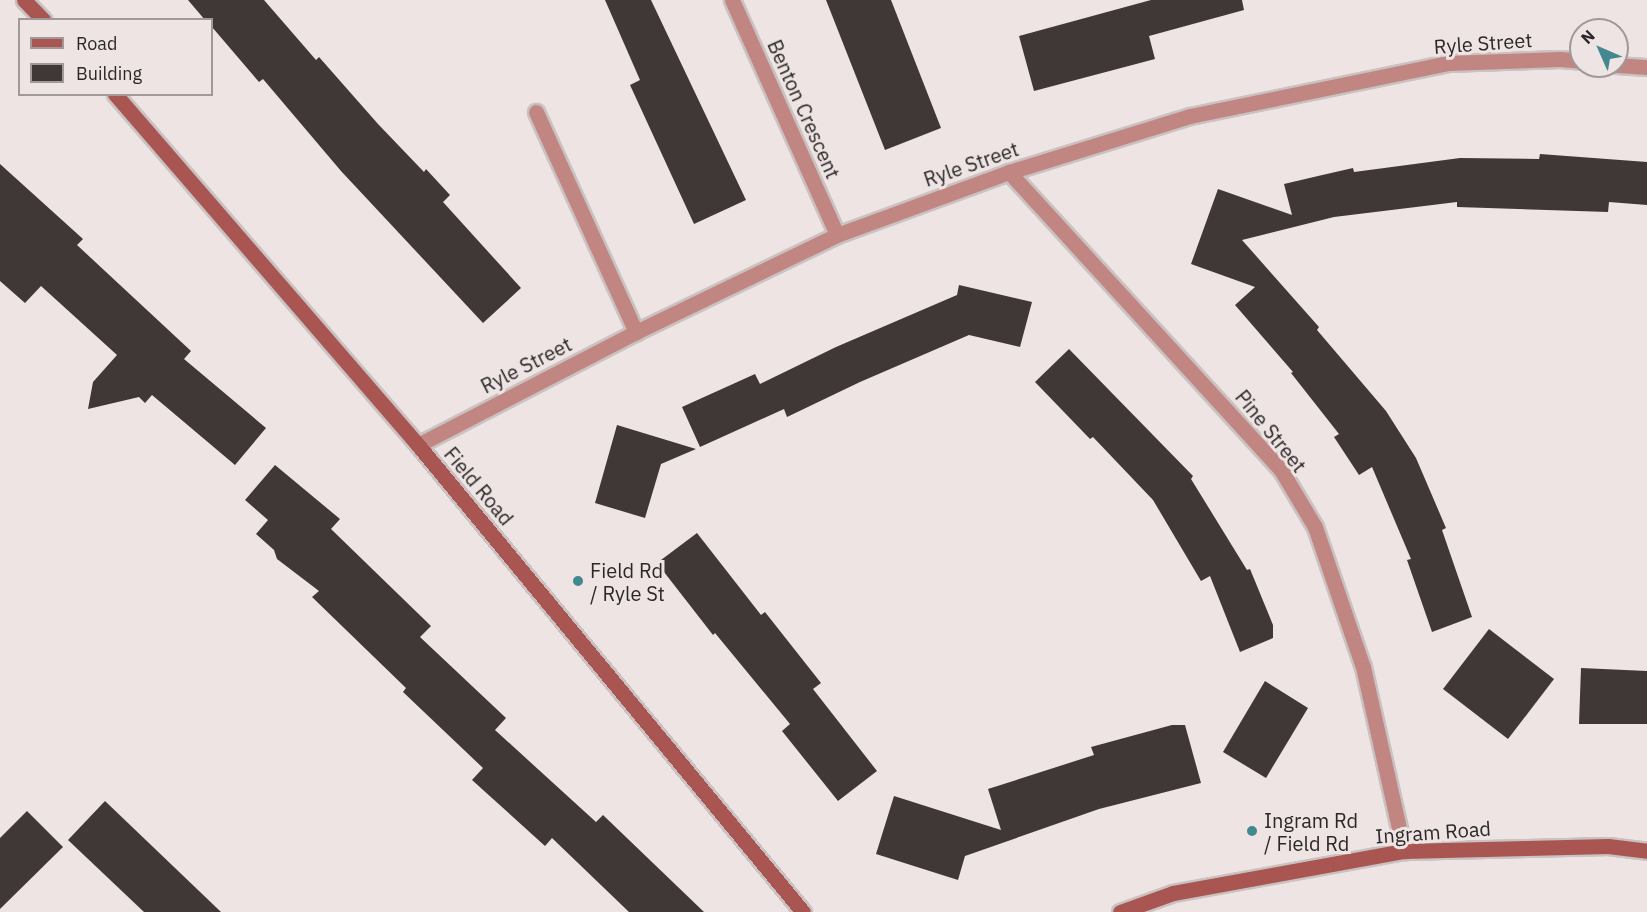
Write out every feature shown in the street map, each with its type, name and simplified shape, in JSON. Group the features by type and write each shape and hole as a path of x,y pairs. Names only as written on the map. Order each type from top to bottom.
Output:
{"street":[{"path":"24,0 41,18"},
{"name":"Benton Crescent","path":"732,0 837,235"},
{"name":"Ryle Street","path":"418,445 636,332 837,235 1009,172 1190,116 1448,63 1569,60"},
{"path":"1629,65 1647,67"},
{"name":"Field Road","path":"116,96 142,123 418,445 803,912"},
{"path":"536,112 636,332"},
{"name":"Pine Street","path":"1009,172 1281,470 1315,527 1363,668 1404,851"},
{"name":"Ingram Road","path":"1120,912 1173,893 1404,851 1608,846 1647,851"}],"building":[{"path":"188,0 264,0 316,60 319,57 378,124 424,172 426,169 450,195 443,202 521,288 483,323 341,171 263,79 259,82 213,28 213,18 203,18"},
{"path":"605,0 651,0 746,200 694,224 630,85 640,80"},
{"path":"826,0 891,0 941,128 885,150"},
{"path":"1151,0 1242,0 1244,10 1149,36 1155,59 1034,91 1019,36"},
{"path":"1540,154 1647,162 1647,205 1609,202 1608,212 1457,207 1457,202 1334,217 1242,240 1319,327 1317,330 1386,411 1416,458 1446,528 1442,530 1472,617 1432,632 1407,560 1411,559 1372,467 1359,475 1334,437 1339,434 1291,373 1293,372 1235,305 1255,287 1191,264 1218,189 1292,215 1284,184 1353,168 1354,172 1460,158 1539,159"},
{"path":"0,164 83,239 77,245 191,351 184,359 266,428 235,465 152,395 145,403 139,397 88,409 93,382 117,355 41,286 25,303 0,281"},
{"path":"959,285 1032,302 1020,347 969,335 860,382 787,417 784,409 700,447 682,407 755,374 760,384 836,347 957,295"},
{"path":"1069,349 1193,476 1191,479 1247,570 1250,569 1273,625 1273,638 1240,652 1210,576 1201,581 1153,500 1093,437 1090,439 1035,382"},
{"path":"617,425 696,449 661,464 645,518 595,503"},
{"path":"275,465 340,519 331,529 431,626 420,637 506,718 495,730 596,822 603,815 704,912 629,912 552,838 545,846 472,780 483,768 403,692 406,688 312,597 319,591 277,559 274,550 256,534 268,520 245,500"},
{"path":"697,533 761,615 765,612 821,683 813,689 877,771 838,801 782,731 790,724 715,633 713,635 657,563"},
{"path":"1489,629 1554,679 1508,739 1443,689"},
{"path":"1581,668 1647,671 1647,724 1579,724"},
{"path":"1265,681 1308,708 1266,778 1223,752"},
{"path":"1172,725 1185,725 1201,783 1099,809 965,856 958,880 876,854 894,796 1001,830 988,789 1094,755 1091,747"},
{"path":"105,801 221,912 144,912 68,840"},
{"path":"27,811 63,847 0,909 0,838"}],"place":[{"name":"Field Rd / Ryle St","path":"578,581"},
{"name":"Ingram Rd / Field Rd","path":"1252,831"}]}
